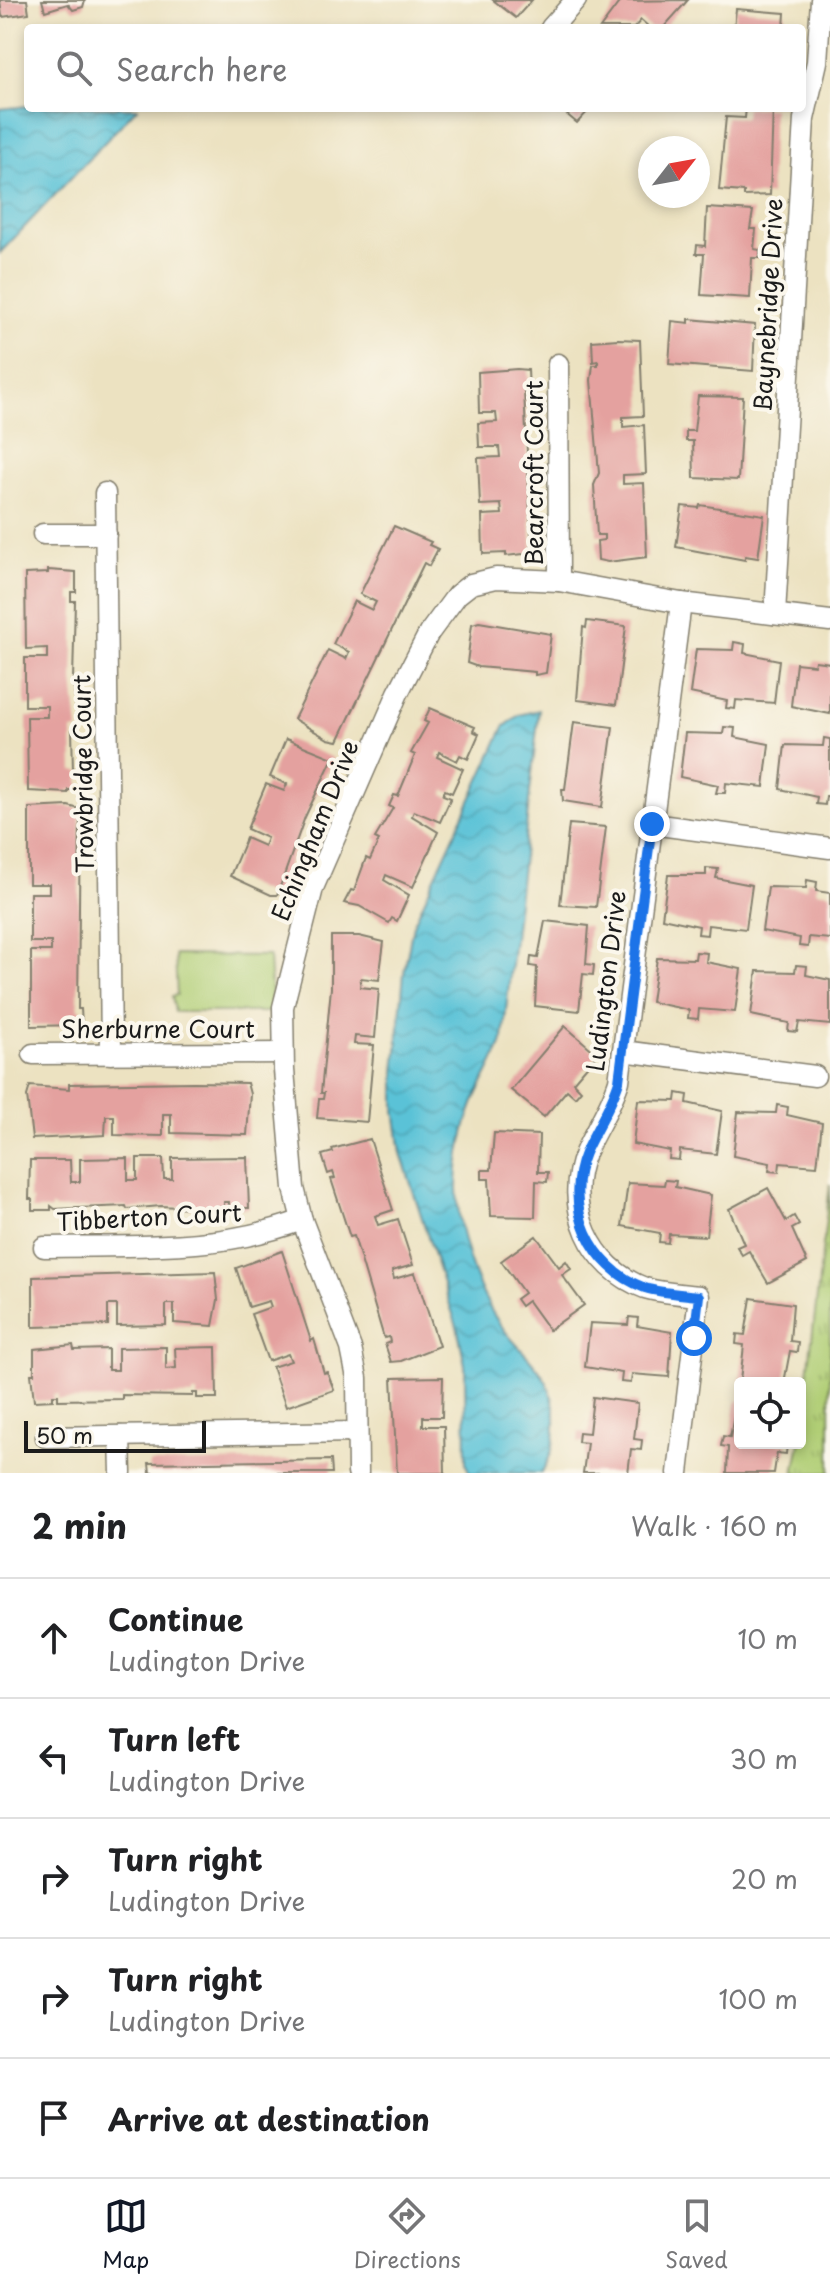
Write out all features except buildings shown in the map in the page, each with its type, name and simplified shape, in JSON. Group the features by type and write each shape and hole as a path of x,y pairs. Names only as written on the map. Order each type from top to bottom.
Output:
{"street":[{"path":"555,24 576,0"},
{"name":"Baynebridge Drive","path":"806,110 817,62 821,0"},
{"name":"Baynebridge Drive","path":"775,614 806,112"},
{"name":"Bearcroft Court","path":"558,364 559,581"},
{"name":"Trowbridge Court","path":"105,493 111,1054"},
{"path":"43,534 106,534"},
{"name":"Echingham Drive","path":"358,1473 357,1378 351,1348 302,1220 289,1145 283,1007 313,888 398,693 429,633 443,610 471,584 496,578 559,581 681,603 830,621"},
{"name":"Ludington Drive","path":"678,1473 699,1296 644,1287 611,1266 585,1237 575,1194 584,1155 612,1103 623,1051 681,603"},
{"path":"652,824 830,848"},
{"path":"623,1051 815,1076"},
{"name":"Sherburne Court","path":"33,1054 283,1053"},
{"name":"Tibberton Court","path":"44,1247 226,1243 260,1236 302,1220"},
{"path":"46,1437 357,1432"},
{"path":"120,1436 121,1473"}],"green space":[{"path":"175,955 269,956 272,1012 175,1012 172,996 177,995"},
{"path":"830,1184 830,1473 794,1473 799,1449 806,1449 806,1391"}],"water":[{"path":"24,106 24,112 133,112 0,253 0,109"},
{"path":"539,710 503,1038 469,1115 460,1152 457,1188 463,1235 477,1281 502,1327 543,1376 554,1407 555,1435 541,1473 470,1473 466,1465 465,1365 458,1330 401,1153 395,1110 395,1072 404,973 413,925 504,727 519,715"}],"route":[{"path":"652,824 619,1081 612,1103 584,1155 575,1194 585,1237 611,1266 644,1287 699,1296 694,1338"}]}
